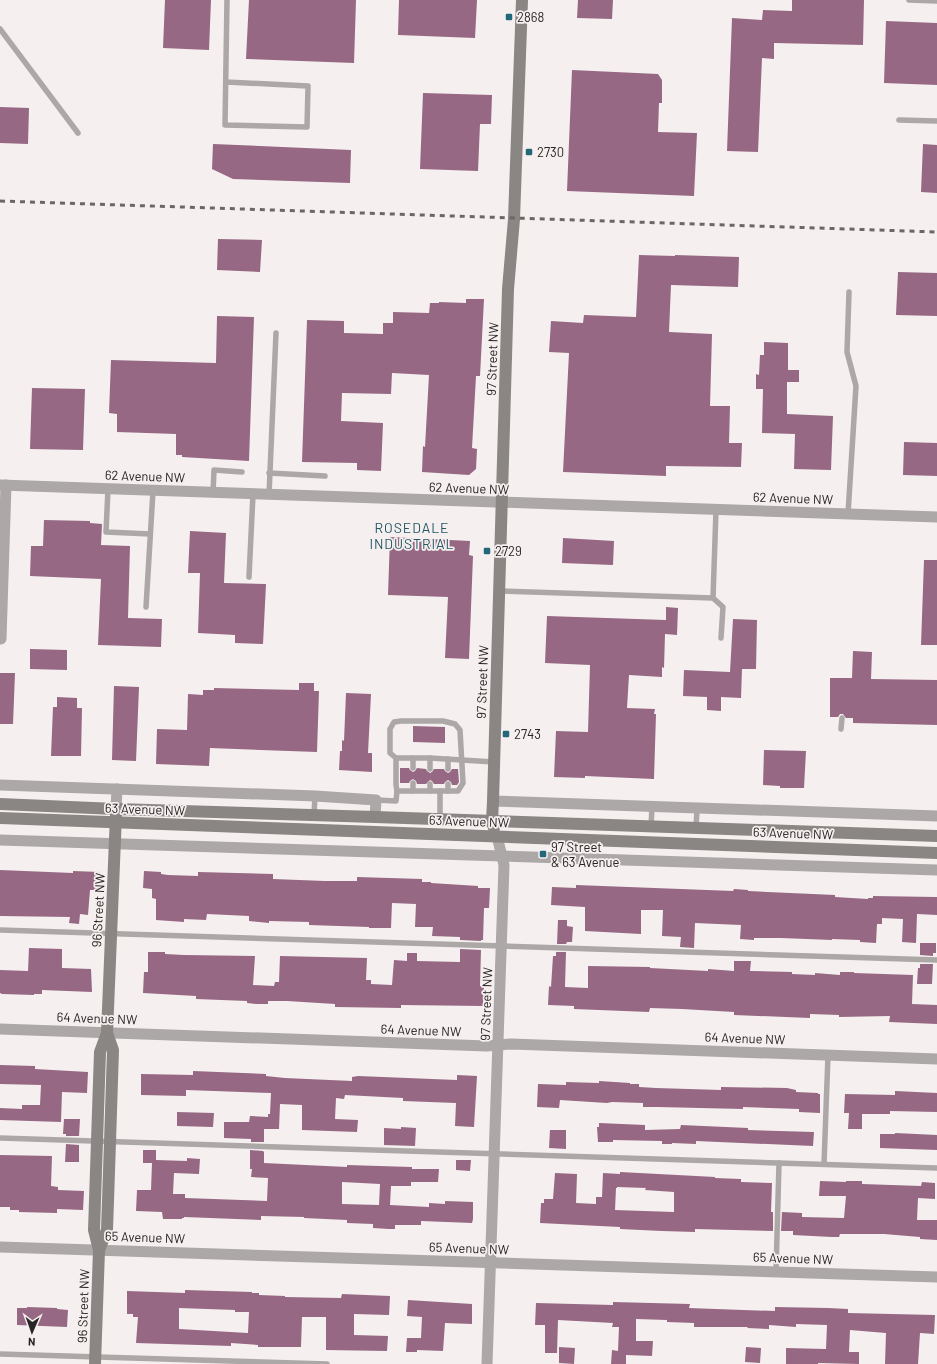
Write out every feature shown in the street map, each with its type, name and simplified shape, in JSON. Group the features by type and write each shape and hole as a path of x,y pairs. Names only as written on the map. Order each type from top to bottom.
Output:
{"main road":[{"name":"97 Street NW","path":"498,836 492,821 492,801 508,289 514,219 522,0"},
{"name":"63 Avenue NW","path":"0,804 696,829 937,836"},
{"name":"96 Street NW","path":"95,1360 99,1250 94,1230 96,1141 100,1052 107,1033 116,809"},
{"name":"63 Avenue NW","path":"0,818 937,853"},
{"name":"96 Street NW","path":"99,1250 107,1230 113,1050 107,1033"}],"street":[{"name":"62 Avenue NW","path":"3,485 502,503 937,516"},
{"path":"2,639 3,485"},
{"name":"63 Avenue NW","path":"0,785 315,796 376,800"},
{"name":"96 Street NW","path":"116,789 116,809"},
{"path":"375,817 376,800"},
{"name":"63 Avenue NW","path":"492,801 937,816"},
{"name":"97 Street NW","path":"487,1364 504,865 498,836"},
{"path":"0,840 937,870"},
{"name":"64 Avenue NW","path":"0,1029 487,1046 519,1044 937,1059"},
{"name":"65 Avenue NW","path":"0,1247 937,1277"}],"lane":[{"path":"226,82 308,86 307,127 225,125 227,0"},
{"path":"909,0 937,1"},
{"path":"0,29 78,133"},
{"path":"898,120 937,122"},
{"path":"848,514 856,386 847,352 849,292"},
{"path":"269,495 276,333"},
{"path":"213,493 214,470 242,472"},
{"path":"270,473 325,476"},
{"path":"108,489 106,532 150,534"},
{"path":"146,607 153,490"},
{"path":"249,578 253,494"},
{"path":"713,598 716,510"},
{"path":"499,591 713,598 722,606 721,638"},
{"path":"841,729 842,718"},
{"path":"397,791 458,792 463,783 462,760 460,750 460,730 455,724 443,721 394,722 390,729 390,753 396,758 430,758 448,759 462,760 494,762"},
{"path":"376,800 396,801 396,758"},
{"path":"413,758 413,768"},
{"path":"430,758 430,769"},
{"path":"448,759 448,769"},
{"path":"413,783 413,791"},
{"path":"430,784 430,791"},
{"path":"448,784 448,791"},
{"path":"440,791 440,819"},
{"path":"314,815 315,796"},
{"path":"651,827 652,807"},
{"path":"696,829 697,809"},
{"path":"0,930 937,960"},
{"path":"824,1164 828,1054"},
{"path":"0,1138 937,1168"},
{"path":"776,1272 779,1163"},
{"path":"0,1354 95,1360 327,1364"}],"building":[{"path":"165,0 211,0 209,50 163,48"},
{"path":"249,0 356,0 354,63 246,59"},
{"path":"399,0 477,0 475,38 398,35"},
{"path":"578,0 613,0 612,19 577,18"},
{"path":"792,0 864,0 863,45 774,43 774,59 762,58 758,152 727,151 732,18 762,20 763,10 792,11"},
{"path":"886,21 937,23 937,85 884,83"},
{"path":"572,70 658,74 662,80 662,103 659,103 658,132 697,133 694,196 567,191"},
{"path":"423,93 492,95 491,124 480,124 478,171 420,169"},
{"path":"0,107 29,108 28,144 0,143"},
{"path":"213,144 351,150 350,183 233,179 212,169"},
{"path":"923,144 937,145 937,193 921,192"},
{"path":"218,239 262,240 260,272 217,270"},
{"path":"639,255 739,257 738,287 671,285 669,332 712,334 710,406 730,406 729,443 742,443 741,467 666,466 666,476 563,472 569,353 549,352 551,321 583,323 584,315 636,317"},
{"path":"898,272 937,273 937,316 896,315"},
{"path":"466,299 484,299 480,376 476,376 472,448 477,449 476,469 469,475 422,472 429,375 392,373 391,394 342,393 341,421 383,423 381,471 357,470 357,463 302,462 307,320 344,321 344,333 383,334 383,323 393,323 393,312 429,313 430,303 466,303"},
{"path":"217,316 254,317 249,461 182,457 182,455 176,455 176,434 117,432 117,414 109,413 111,360 216,363"},
{"path":"764,342 788,343 788,370 799,370 799,382 787,382 787,414 833,416 831,470 794,469 795,434 762,433 763,389 756,389 756,374 759,375 760,355 764,355"},
{"path":"32,388 85,389 83,450 30,449"},
{"path":"904,442 937,443 937,476 903,475"},
{"path":"44,520 90,521 90,523 102,524 101,545 130,546 128,618 162,619 161,647 98,645 101,579 30,576 31,546 43,546"},
{"path":"190,531 226,533 224,583 266,584 263,644 235,643 235,635 198,633 200,573 188,573"},
{"path":"390,537 470,541 469,555 473,556 469,659 445,658 448,597 388,595"},
{"path":"563,538 614,541 613,565 562,563"},
{"path":"924,560 937,560 937,645 921,645"},
{"path":"666,607 678,608 677,635 665,634 664,668 662,667 662,677 629,675 627,708 655,709 654,779 585,776 585,778 554,777 556,731 588,732 590,665 545,663 547,616 666,620"},
{"path":"733,619 757,620 756,669 742,669 741,698 721,697 721,711 707,710 707,697 683,696 684,670 730,672"},
{"path":"30,649 67,650 67,670 30,669"},
{"path":"853,651 872,652 871,679 937,680 937,725 853,723 853,718 846,718 843,714 840,714 838,717 830,717 830,678 852,678"},
{"path":"0,673 15,673 13,724 0,724"},
{"path":"299,683 314,683 314,691 319,691 317,752 210,748 209,766 156,764 157,729 187,730 188,694 203,695 203,690 214,690 214,688 299,690"},
{"path":"114,686 139,687 136,761 112,760"},
{"path":"346,693 371,694 368,753 372,753 372,772 339,770 340,751 342,751 342,740 344,741"},
{"path":"57,697 77,698 77,708 82,708 81,756 51,756 53,707 57,707"},
{"path":"413,726 445,727 445,743 413,742"},
{"path":"764,750 806,751 804,788 780,788 780,786 763,785"},
{"path":"400,768 409,768 413,772 417,768 426,769 430,773 434,769 444,769 448,773 452,769 458,769 459,782 457,785 452,785 448,780 444,784 434,784 430,780 426,784 417,784 413,779 409,783 400,783"},
{"path":"0,870 73,873 73,871 100,872 99,890 90,890 88,915 80,914 79,924 69,923 70,917 0,916"},
{"path":"144,871 161,872 161,874 168,875 198,876 198,872 273,874 273,879 325,881 357,881 357,877 422,879 422,882 490,888 489,908 484,908 483,940 481,941 460,940 460,937 432,936 433,927 415,927 416,904 392,903 391,928 309,925 309,922 269,921 269,923 249,921 249,916 207,914 206,920 184,919 184,922 156,920 156,899 152,898 152,889 143,888"},
{"path":"576,885 733,891 734,889 835,895 835,897 868,899 873,898 873,896 937,897 937,915 917,914 916,943 902,942 903,919 882,918 882,924 877,924 876,943 860,942 860,940 832,939 740,939 741,925 695,923 694,948 680,947 681,937 662,936 663,910 641,910 641,934 585,931 585,907 551,905 552,887 576,888"},
{"path":"558,920 567,920 567,926 573,927 572,942 557,944"},
{"path":"920,943 936,943 936,953 933,953 933,956 920,955"},
{"path":"29,948 62,949 62,968 91,969 92,992 42,990 42,994 34,995 0,993 0,970 28,971"},
{"path":"460,949 481,950 480,986 484,987 483,1006 401,1005 401,1008 335,1007 335,1004 287,1001 268,1001 268,1004 256,1004 247,1003 247,1001 196,999 196,996 143,993 144,972 148,972 148,952 165,952 165,954 184,955 255,956 253,985 274,986 275,982 279,982 280,956 367,958 366,980 371,980 371,984 392,985 394,960 407,961 407,953 417,953 417,961 460,962"},
{"path":"556,952 566,952 565,987 588,988 588,966 734,971 734,961 751,961 750,971 792,972 792,974 815,975 815,973 840,975 840,972 854,972 913,975 912,1004 937,1005 937,1024 889,1022 890,1016 839,1017 839,1015 810,1014 810,1018 734,1015 734,1012 682,1009 650,1008 649,1012 574,1009 574,1006 548,1005 553,956 556,956"},
{"path":"920,964 933,964 932,984 917,984 918,968 920,968"},
{"path":"0,1065 35,1066 35,1069 88,1072 87,1093 62,1092 61,1122 0,1120 0,1108 22,1109 22,1105 40,1105 41,1085 0,1084"},
{"path":"193,1071 266,1074 266,1076 285,1078 352,1081 352,1077 358,1076 457,1080 457,1075 477,1076 474,1127 455,1126 456,1103 403,1101 403,1098 345,1095 344,1099 336,1098 335,1119 358,1120 357,1132 302,1130 302,1105 280,1104 279,1129 264,1129 264,1142 251,1142 251,1139 224,1138 224,1122 249,1122 250,1116 268,1117 268,1114 270,1114 271,1093 186,1090 186,1096 141,1095 141,1074 193,1075"},
{"path":"599,1081 639,1084 639,1087 656,1088 721,1090 721,1087 787,1088 796,1090 796,1092 820,1094 820,1113 799,1112 799,1109 743,1107 743,1109 643,1107 643,1103 607,1103 560,1100 559,1108 537,1107 538,1084 566,1085 566,1082 599,1083"},
{"path":"895,1091 937,1093 937,1112 890,1111 890,1114 862,1114 862,1129 848,1129 849,1113 844,1113 845,1094 895,1095"},
{"path":"177,1112 214,1113 213,1127 177,1126"},
{"path":"64,1119 80,1119 79,1136 66,1136 66,1134 63,1134"},
{"path":"599,1123 645,1125 645,1130 680,1129 681,1125 748,1128 748,1130 814,1132 813,1146 696,1141 696,1144 662,1144 662,1141 613,1140 613,1142 598,1142 597,1127 599,1127"},
{"path":"401,1127 416,1128 415,1146 384,1145 384,1128 401,1129"},
{"path":"550,1130 566,1130 566,1149 549,1148"},
{"path":"895,1133 937,1135 937,1150 880,1148 880,1134"},
{"path":"66,1144 79,1145 79,1162 65,1162"},
{"path":"143,1150 156,1150 156,1160 187,1161 187,1158 200,1159 199,1174 174,1173 173,1194 185,1194 185,1198 267,1201 268,1178 251,1177 252,1169 250,1169 250,1150 263,1151 264,1163 439,1169 438,1182 411,1182 411,1186 391,1186 390,1205 429,1207 429,1203 445,1204 445,1201 473,1202 473,1219 472,1223 421,1221 421,1225 395,1225 395,1229 389,1229 373,1228 373,1224 347,1223 347,1220 304,1217 261,1216 261,1220 184,1217 182,1219 163,1219 162,1212 136,1211 137,1190 151,1190 152,1163 143,1163","holes":["342,1182 380,1184 379,1205 342,1204"]},
{"path":"0,1155 52,1156 51,1186 58,1187 58,1190 84,1191 83,1210 57,1209 57,1213 19,1212 19,1210 10,1210 10,1207 0,1207"},
{"path":"456,1160 471,1160 470,1171 456,1170"},
{"path":"620,1172 715,1177 741,1179 741,1182 772,1183 771,1212 773,1212 773,1231 695,1229 695,1232 662,1231 620,1229 620,1227 540,1223 541,1203 544,1203 544,1199 553,1199 555,1173 577,1174 576,1203 596,1204 596,1197 602,1197 603,1173 620,1174","holes":["617,1187 646,1188 645,1190 674,1192 674,1212 615,1210"]},
{"path":"820,1181 862,1181 862,1184 921,1186 922,1182 935,1183 935,1199 918,1198 917,1220 937,1220 937,1240 884,1234 840,1234 839,1237 793,1235 793,1231 781,1231 782,1212 802,1213 802,1217 844,1218 846,1196 819,1196"},
{"path":"185,1290 252,1292 259,1293 259,1295 285,1297 341,1298 342,1294 390,1296 389,1315 354,1314 354,1335 388,1336 387,1351 326,1350 326,1317 302,1317 301,1347 258,1347 258,1345 231,1343 231,1346 136,1343 138,1317 133,1317 133,1314 127,1314 127,1291 185,1293","holes":["179,1308 235,1310 235,1312 249,1312 248,1333 179,1329"]},
{"path":"408,1300 472,1304 472,1324 445,1323 443,1351 417,1350 417,1352 406,1352 407,1338 421,1338 422,1317 407,1316"},
{"path":"613,1302 690,1304 689,1308 775,1311 775,1307 828,1308 848,1309 848,1313 935,1315 934,1334 920,1333 918,1364 885,1364 886,1333 850,1330 849,1352 859,1352 859,1364 786,1364 786,1348 826,1349 827,1325 796,1324 796,1327 769,1325 769,1329 747,1328 748,1327 694,1327 694,1323 636,1319 636,1341 653,1341 652,1356 626,1355 626,1364 611,1364 612,1350 618,1351 619,1327 612,1327 613,1323 558,1320 557,1353 545,1353 545,1325 535,1325 536,1303 613,1305"},
{"path":"27,1307 68,1310 67,1327 17,1325 17,1308"},
{"path":"559,1347 575,1348 574,1364 559,1363"},
{"path":"746,1347 761,1348 760,1363 745,1362"}],"railway":[{"path":"0,201 937,232"}],"place":[{"name":"2868","path":"509,17"},
{"name":"2730","path":"529,152"},
{"name":"2729","path":"487,551"},
{"name":"2743","path":"506,734"},
{"name":"97 Street & 63 Avenue","path":"543,854"}],"district":[{"name":"ROSEDALE INDUSTRIAL","path":"412,536"}]}
